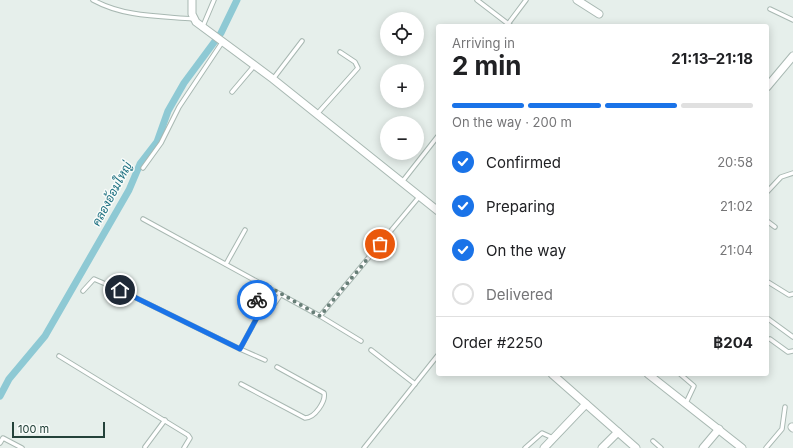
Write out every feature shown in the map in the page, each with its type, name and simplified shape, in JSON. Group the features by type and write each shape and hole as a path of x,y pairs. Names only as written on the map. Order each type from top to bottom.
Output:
{"street":[{"path":"192,0 193,19 273,79 436,209"},
{"path":"581,1 599,14"},
{"path":"769,85 793,56"},
{"path":"554,376 636,448"},
{"path":"651,376 742,448"},
{"path":"544,448 586,404"},
{"path":"703,448 719,429"},
{"path":"602,448 618,432"}],"lane":[{"path":"93,0 113,9 130,14 193,19"},
{"path":"203,26 214,0"},
{"path":"477,0 508,24"},
{"path":"510,24 526,0"},
{"path":"770,9 793,20"},
{"path":"143,168 161,143 179,107 222,40"},
{"path":"273,79 302,41"},
{"path":"317,114 358,68 355,62 340,52"},
{"path":"232,92 255,65"},
{"path":"402,182 436,139"},
{"path":"769,190 781,177 793,173"},
{"path":"320,316 419,196"},
{"path":"143,219 266,285 361,341"},
{"path":"769,222 775,227"},
{"path":"226,264 245,230"},
{"path":"84,291 94,279 116,288"},
{"path":"769,283 789,295 793,294"},
{"path":"266,285 256,304 260,312 264,314 269,312 281,294"},
{"path":"120,290 265,360"},
{"path":"240,349 260,312"},
{"path":"769,319 793,337"},
{"path":"770,339 788,352 793,351"},
{"path":"371,350 415,384"},
{"path":"59,356 188,435 190,438 184,448"},
{"path":"364,448 436,358"},
{"path":"241,384 305,418 312,417 325,398 324,393 277,367"},
{"path":"682,376 694,386 686,403"},
{"path":"766,448 782,429 785,407"},
{"path":"145,447 165,420"},
{"path":"525,448 542,433 554,438"},
{"path":"0,443 1,438 22,448"},
{"path":"653,441 661,448"}],"waterway":[{"name":"คลองอ้อมใหญ่","path":"0,396 9,379 45,336 129,190 140,164 157,142 168,111 184,83 221,33 237,0"}],"way so far":[{"path":"257,300 266,285 320,316 380,244"}],"route":[{"path":"120,290 240,349 260,312 257,309 257,300"}]}
